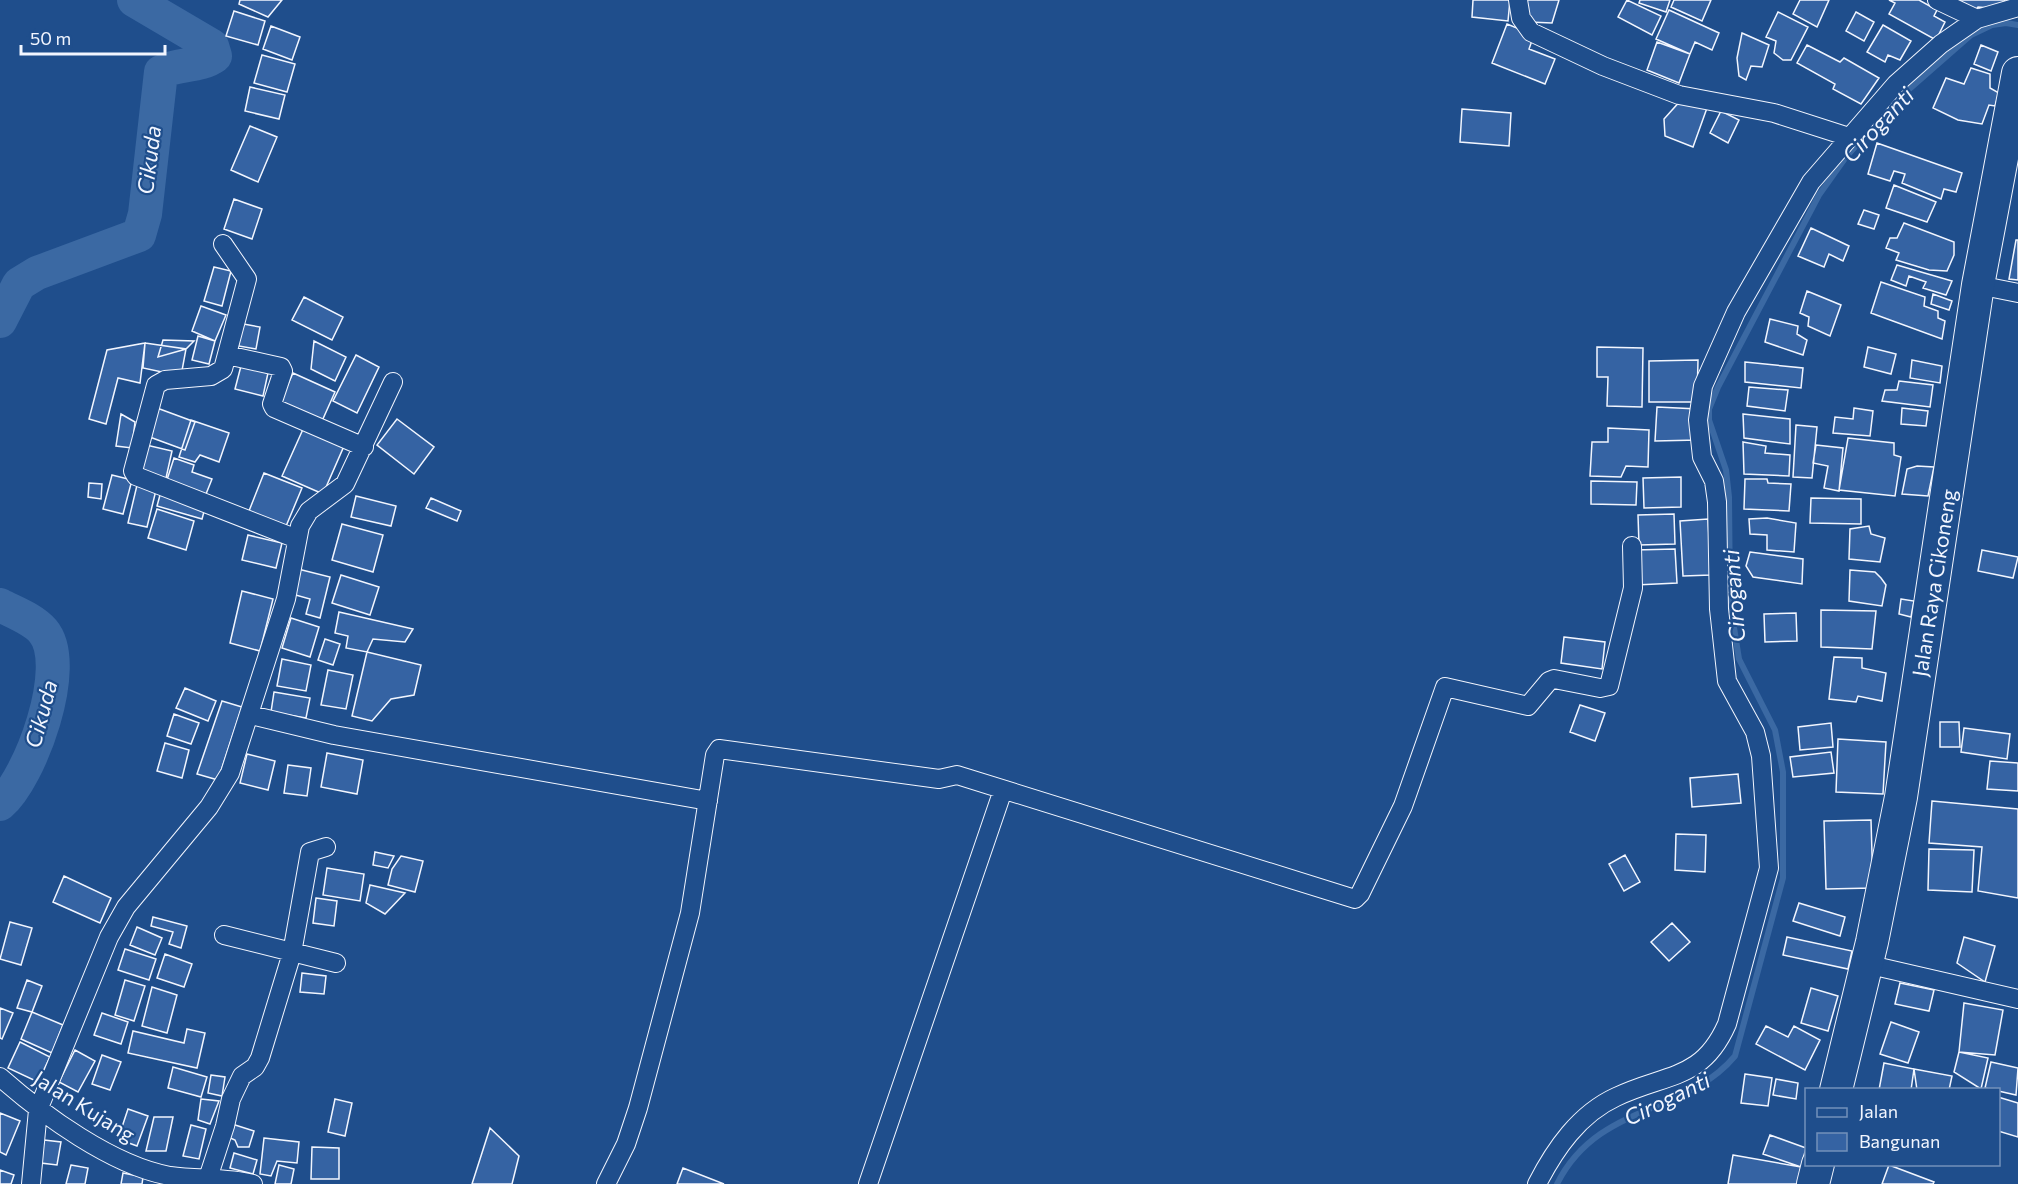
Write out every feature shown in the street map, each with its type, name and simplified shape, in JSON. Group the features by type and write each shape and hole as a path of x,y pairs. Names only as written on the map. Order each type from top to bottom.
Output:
{"highway":[{"name":"Jalan Raya Cikoneng","path":"1836,1088 1866,964 1903,790 1978,285 2018,73"},
{"path":"1813,1184 1818,1166"}],"street":[{"path":"1518,0 1521,18 1531,32 1603,66 1679,95 1774,114 1849,137"},
{"path":"1937,0 1977,19"},
{"path":"1537,1184 1553,1153 1580,1121 1615,1097 1684,1071 1703,1060 1718,1045 1727,1024 1768,868 1761,756 1755,732 1727,681 1719,609 1717,502 1714,481 1702,457 1698,420 1703,386 1736,312 1811,182 1903,78 1941,44 1977,19 2018,7"},
{"path":"223,244 247,279 223,369 211,376 165,380 156,385 133,471 136,476 297,539"},
{"path":"1978,285 2018,293"},
{"path":"227,355 281,367 283,371 272,404 274,408 364,447"},
{"path":"31,1184 38,1110 116,922 221,790 238,754 251,715 286,599 297,539 304,517 345,484 393,382"},
{"path":"606,1184 627,1144 687,924 716,751 724,748 939,780 957,775 1355,900 1403,807 1445,687 1528,706 1549,681 1554,679 1600,688 1609,686 1633,588 1632,546"},
{"path":"251,715 334,735 708,801"},
{"path":"868,1184 1003,790"},
{"path":"208,1178 231,1099 242,1076 255,1067 260,1058 292,953 306,863 310,852 326,847"},
{"path":"224,936 336,963"},
{"path":"1866,964 2018,999"},
{"name":"Jalan Kujang","path":"0,1077 38,1110 122,1160 170,1176 253,1184"}],"building":[{"path":"240,0 282,0 268,17 239,4"},
{"path":"1473,0 1510,0 1508,21 1472,17"},
{"path":"1522,0 1559,0 1552,23 1529,22"},
{"path":"1627,0 1661,16 1652,35 1618,17"},
{"path":"1640,0 1670,0 1666,12 1639,3"},
{"path":"1674,0 1711,0 1702,21 1671,7"},
{"path":"1800,0 1829,0 1817,27 1793,14"},
{"path":"1889,0 1919,0 1937,10 1934,16 1945,22 1936,40 1889,14 1895,3"},
{"path":"1959,0 2005,0 2003,9 1978,7 1973,13 1957,7"},
{"path":"1669,10 1719,33 1712,50 1695,42 1690,54 1656,39"},
{"path":"234,11 265,21 258,45 226,36"},
{"path":"1778,12 1808,27 1791,60 1783,60 1774,53 1776,41 1766,37"},
{"path":"1856,12 1874,22 1864,41 1846,31"},
{"path":"1507,24 1534,35 1529,49 1555,59 1545,84 1492,63"},
{"path":"1883,25 1911,41 1900,60 1888,55 1885,62 1867,52"},
{"path":"271,26 300,37 292,60 263,49"},
{"path":"1742,33 1769,45 1762,67 1751,66 1746,80 1739,76 1737,58"},
{"path":"1657,42 1690,54 1679,83 1647,70"},
{"path":"1807,45 1840,62 1844,58 1879,78 1861,104 1833,89 1835,84 1797,63"},
{"path":"1981,45 1998,52 1991,71 1974,64"},
{"path":"262,55 295,64 287,92 254,83"},
{"path":"1971,68 1990,74 1990,88 1999,93 1995,106 1989,105 1982,124 1958,120 1933,108 1946,78 1964,84"},
{"path":"250,87 285,95 279,119 245,111"},
{"path":"1682,99 1707,108 1693,147 1665,136 1664,119"},
{"path":"1462,109 1511,113 1509,146 1460,142"},
{"path":"1721,111 1739,120 1728,143 1710,133"},
{"path":"250,126 277,137 258,182 231,170"},
{"path":"1877,143 1962,173 1956,192 1944,189 1941,199 1902,183 1905,174 1894,171 1890,181 1868,174"},
{"path":"1894,185 1936,202 1927,222 1886,208"},
{"path":"234,199 262,209 252,239 224,229"},
{"path":"1864,210 1879,215 1874,229 1858,224"},
{"path":"1904,223 1954,242 1954,255 1947,271 1929,270 1896,260 1899,253 1886,248 1890,238 1897,238"},
{"path":"1811,228 1849,246 1843,261 1829,254 1824,267 1798,256"},
{"path":"2016,240 2018,240 2018,280 2009,279"},
{"path":"1897,265 1952,281 1946,295 1923,288 1926,282 1909,276 1906,286 1891,280"},
{"path":"214,267 231,271 222,306 204,301"},
{"path":"1881,282 1925,297 1924,306 1938,311 1938,318 1945,321 1942,339 1871,313"},
{"path":"1807,291 1841,305 1830,336 1808,326 1809,317 1800,313"},
{"path":"1933,294 1952,301 1949,310 1931,304"},
{"path":"304,297 343,317 332,340 292,320"},
{"path":"201,306 226,315 215,341 192,331"},
{"path":"1770,319 1798,326 1797,334 1807,340 1803,355 1765,342"},
{"path":"238,323 260,327 256,349 233,345"},
{"path":"198,336 215,341 209,364 192,360"},
{"path":"163,340 194,341 186,349 158,357"},
{"path":"314,341 346,357 335,381 311,369"},
{"path":"145,343 186,349 181,376 143,368"},
{"path":"145,343 140,383 118,378 106,424 89,419 107,350"},
{"path":"1597,347 1643,348 1642,407 1607,406 1608,377 1597,377"},
{"path":"1868,347 1896,354 1891,374 1864,367"},
{"path":"356,355 379,367 357,413 333,401"},
{"path":"1698,360 1697,402 1649,402 1649,361"},
{"path":"1912,360 1942,366 1940,383 1910,378"},
{"path":"1745,362 1803,368 1801,388 1745,382"},
{"path":"241,366 268,373 263,396 235,389"},
{"path":"293,373 335,392 322,421 280,402"},
{"path":"1899,381 1933,385 1930,407 1882,401 1885,390 1897,390"},
{"path":"1749,387 1788,390 1785,411 1747,406"},
{"path":"1657,407 1698,409 1698,440 1655,441"},
{"path":"157,408 195,422 185,450 147,436"},
{"path":"1854,408 1873,411 1870,436 1833,433 1835,417 1853,419"},
{"path":"1902,408 1928,411 1926,426 1901,424"},
{"path":"121,414 135,422 132,448 116,446"},
{"path":"1743,414 1790,419 1790,444 1744,438"},
{"path":"397,419 434,447 414,474 377,445"},
{"path":"191,420 229,433 219,462 200,455 195,462 179,457"},
{"path":"1796,425 1817,427 1812,478 1793,477"},
{"path":"304,427 344,446 323,494 282,476"},
{"path":"1608,428 1649,430 1648,467 1626,466 1621,477 1590,476 1592,442 1608,442"},
{"path":"1848,438 1894,443 1894,455 1901,457 1895,496 1839,490"},
{"path":"1743,442 1766,446 1765,453 1790,455 1789,476 1744,474"},
{"path":"142,444 172,451 166,478 135,471"},
{"path":"1816,445 1843,448 1839,491 1824,488 1828,466 1813,463"},
{"path":"174,458 194,465 192,472 212,479 204,499 165,486"},
{"path":"1917,466 1934,467 1928,496 1902,494 1907,469"},
{"path":"264,473 302,488 284,531 247,516"},
{"path":"112,475 132,480 123,514 103,509"},
{"path":"1681,477 1681,507 1644,508 1643,478"},
{"path":"1745,479 1767,479 1768,483 1791,484 1789,511 1744,509"},
{"path":"138,481 157,486 147,527 128,523"},
{"path":"1591,481 1637,482 1636,505 1591,504"},
{"path":"89,483 102,484 101,499 88,497"},
{"path":"160,495 205,508 202,519 157,506"},
{"path":"356,496 396,506 391,526 351,517"},
{"path":"431,498 461,511 457,521 426,508"},
{"path":"1811,498 1861,499 1861,524 1810,523"},
{"path":"157,509 194,521 186,550 148,538"},
{"path":"1674,514 1675,544 1639,545 1638,515"},
{"path":"1767,518 1796,523 1794,552 1767,550 1767,535 1750,534 1749,519"},
{"path":"1708,519 1711,575 1683,576 1680,521"},
{"path":"342,524 383,535 373,572 332,560"},
{"path":"1869,526 1871,534 1885,538 1880,562 1849,559 1850,529"},
{"path":"248,535 282,543 276,568 242,560"},
{"path":"1675,549 1677,583 1636,585 1635,550"},
{"path":"1982,550 2018,557 2013,578 1978,571"},
{"path":"1750,552 1803,559 1802,584 1753,577 1746,566"},
{"path":"298,569 330,577 320,618 306,614 310,599 292,594"},
{"path":"1850,570 1875,572 1881,578 1886,585 1882,606 1849,601"},
{"path":"341,575 379,587 370,615 332,603"},
{"path":"242,591 273,599 260,651 230,643"},
{"path":"1901,599 1914,601 1911,617 1899,614"},
{"path":"1821,610 1876,611 1872,649 1821,647"},
{"path":"339,612 413,629 405,642 373,639 367,652 346,648 348,636 335,633"},
{"path":"1796,613 1797,641 1765,642 1764,614"},
{"path":"291,618 319,627 310,657 282,648"},
{"path":"1564,637 1605,642 1602,669 1561,663"},
{"path":"325,639 340,644 333,665 318,660"},
{"path":"367,652 421,665 414,695 391,699 372,721 352,716"},
{"path":"1834,657 1862,658 1862,668 1886,673 1882,701 1858,696 1856,702 1829,699"},
{"path":"282,659 311,665 306,691 277,686"},
{"path":"328,670 353,675 346,709 321,705"},
{"path":"185,688 216,701 208,721 176,708"},
{"path":"274,692 310,698 306,718 271,712"},
{"path":"222,701 242,707 218,780 197,774"},
{"path":"1580,705 1605,713 1595,741 1570,732"},
{"path":"174,714 199,723 191,744 167,736"},
{"path":"1940,722 1959,722 1960,747 1940,747"},
{"path":"1831,723 1833,747 1800,750 1798,727"},
{"path":"1964,728 2010,734 2007,759 1961,752"},
{"path":"1838,739 1886,742 1883,794 1836,792"},
{"path":"165,743 189,750 182,778 157,771"},
{"path":"1831,752 1834,773 1793,777 1790,757"},
{"path":"327,753 363,760 357,794 321,787"},
{"path":"247,754 275,761 268,790 240,783"},
{"path":"1990,761 2018,763 2018,791 1987,789"},
{"path":"288,765 311,768 307,796 284,793"},
{"path":"1738,774 1741,803 1692,807 1690,778"},
{"path":"1932,801 2018,809 2018,898 1978,891 1982,847 1929,843"},
{"path":"1871,820 1873,888 1826,889 1824,821"},
{"path":"1676,834 1706,835 1705,872 1675,870"},
{"path":"1929,849 1974,850 1972,892 1928,890"},
{"path":"375,852 394,856 388,868 373,865"},
{"path":"1625,855 1640,882 1624,891 1609,864"},
{"path":"401,856 423,861 415,892 388,885 392,869"},
{"path":"327,868 364,874 360,901 323,895"},
{"path":"64,876 111,898 100,923 53,902"},
{"path":"370,885 405,893 385,914 366,903"},
{"path":"316,898 337,901 334,926 313,923"},
{"path":"1799,903 1845,917 1840,936 1793,921"},
{"path":"153,917 187,926 181,948 169,944 173,932 151,926"},
{"path":"10,922 32,928 21,965 0,959"},
{"path":"1672,923 1690,942 1669,961 1651,942"},
{"path":"137,927 162,938 155,955 130,945"},
{"path":"1787,937 1852,951 1848,969 1783,955"},
{"path":"1964,937 1995,946 1985,982 1957,963"},
{"path":"125,949 156,959 149,980 118,970"},
{"path":"165,954 192,964 184,987 157,978"},
{"path":"302,973 326,976 324,994 300,992"},
{"path":"27,980 42,986 32,1012 17,1008"},
{"path":"125,980 145,986 134,1021 115,1015"},
{"path":"1900,983 1934,990 1929,1011 1895,1004"},
{"path":"152,987 177,995 167,1033 142,1026"},
{"path":"1811,988 1838,996 1828,1031 1801,1023"},
{"path":"1964,1003 2003,1010 1995,1055 1959,1052"},
{"path":"0,1008 13,1013 2,1039 0,1038"},
{"path":"32,1012 63,1025 52,1053 21,1039"},
{"path":"102,1013 128,1022 121,1044 94,1035"},
{"path":"1891,1022 1919,1032 1908,1063 1880,1054"},
{"path":"1766,1026 1788,1037 1794,1026 1820,1040 1805,1070 1756,1044"},
{"path":"187,1029 205,1033 197,1068 128,1053 133,1031 184,1043"},
{"path":"20,1042 50,1057 38,1082 8,1068"},
{"path":"75,1050 95,1061 78,1092 59,1082"},
{"path":"1959,1052 1988,1058 1981,1088 1954,1072"},
{"path":"102,1055 121,1062 110,1090 92,1084"},
{"path":"1991,1062 2018,1068 2016,1095 2000,1091 2000,1088 1985,1088"},
{"path":"1884,1063 1914,1069 1911,1088 1879,1088"},
{"path":"173,1067 207,1077 201,1097 168,1088"},
{"path":"1914,1069 1952,1076 1949,1088 1917,1088"},
{"path":"1745,1074 1772,1078 1768,1106 1741,1103"},
{"path":"211,1075 225,1077 222,1096 208,1093"},
{"path":"1776,1079 1798,1083 1796,1099 1773,1095"},
{"path":"2000,1098 2018,1103 2018,1137 2000,1132"},
{"path":"201,1099 219,1101 210,1124 198,1120"},
{"path":"335,1099 352,1103 345,1136 328,1132"},
{"path":"128,1109 148,1116 137,1146 118,1139"},
{"path":"0,1113 20,1121 6,1155 0,1152"},
{"path":"154,1117 173,1117 166,1151 146,1151"},
{"path":"232,1124 254,1131 249,1147 238,1147 235,1140 228,1137"},
{"path":"191,1125 206,1129 199,1159 183,1156"},
{"path":"490,1128 519,1156 512,1184 472,1184"},
{"path":"1770,1135 1805,1148 1801,1167 1763,1154"},
{"path":"264,1138 299,1142 297,1163 277,1161 271,1176 260,1174"},
{"path":"44,1140 61,1142 57,1165 41,1163"},
{"path":"312,1147 339,1148 339,1179 311,1179"},
{"path":"234,1153 257,1160 253,1174 230,1168"},
{"path":"1733,1155 1801,1167 1798,1184 1728,1184"},
{"path":"71,1165 88,1168 85,1184 66,1184"},
{"path":"279,1165 294,1169 291,1184 275,1184"},
{"path":"1889,1166 1934,1182 1933,1184 1882,1184"},
{"path":"683,1168 724,1184 677,1184"},
{"path":"0,1170 14,1175 11,1184 0,1184"},
{"path":"123,1173 143,1177 142,1184 121,1184"}],"waterway":[{"name":"Cikuda","path":"0,321 19,284 37,273 139,235 145,214 161,72 203,62 215,56 212,46 134,0"},
{"name":"Ciroganti","path":"1557,1184 1574,1157 1595,1138 1618,1123 1692,1090 1715,1075 1735,1056 1783,878 1783,772 1775,730 1739,659 1730,602 1729,497 1726,470 1709,420 1709,409 1718,387 1819,195 1846,157 1898,99 1971,35 1992,25 2006,23 2018,25"},
{"name":"Cikuda","path":"0,605 28,619 43,631 51,647 53,669 44,721 34,747 12,791 0,804"}]}
